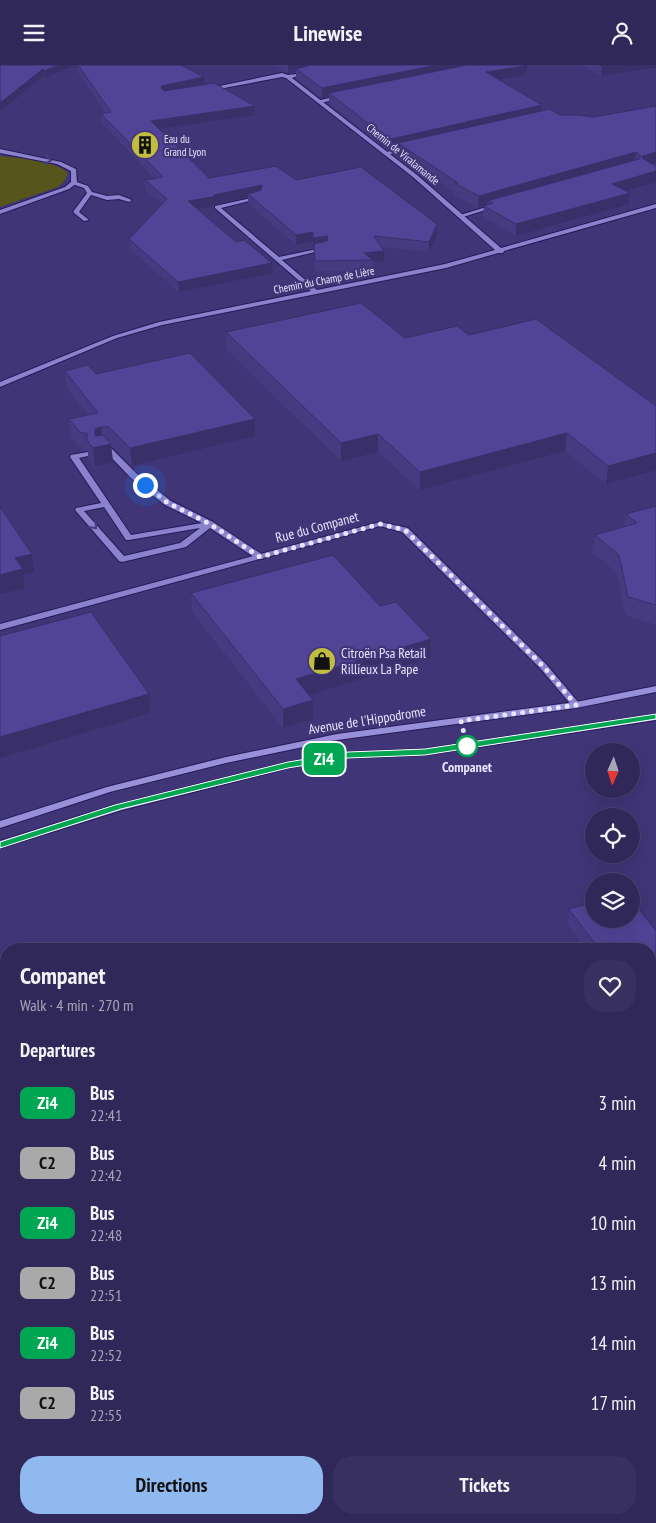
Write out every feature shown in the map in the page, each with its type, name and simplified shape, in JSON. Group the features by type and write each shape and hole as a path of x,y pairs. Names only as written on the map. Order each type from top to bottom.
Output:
{"main road":[{"name":"Avenue de l'Hippodrome","path":"0,825 107,790 226,760 328,739 576,705 656,689"}],"street":[{"path":"204,89 282,75 288,77 304,73"},
{"name":"Chemin de Viralamande","path":"288,77 386,153 500,252"},
{"path":"320,101 347,96"},
{"path":"386,153 415,147"},
{"path":"0,151 36,157 67,166 74,170 74,183"},
{"path":"0,211 74,183 86,187 90,193 130,200"},
{"path":"86,220 76,212 90,193"},
{"path":"259,197 217,207 316,291"},
{"path":"460,216 505,204"},
{"name":"Chemin du Champ de Lière","path":"0,385 115,337 161,323 446,266 656,206"},
{"path":"0,220 11,207"},
{"path":"278,259 325,249"},
{"path":"101,450 106,448 134,476 168,503 210,524 260,557"},
{"path":"85,454 74,457 129,538 210,524"},
{"path":"106,504 79,510 122,559 184,545 210,524"},
{"name":"Rue du Companet","path":"0,627 380,524 405,530 543,666 576,705"},
{"path":"0,845 119,807 288,765 348,755 425,752 656,717"}],"shaded area":[{"path":"0,156 45,162 68,173 64,182 58,187 0,207"}],"building":[{"path":"0,65 59,65 44,71 43,69 0,103"},
{"path":"78,65 181,65 204,77 162,86 161,88 164,91 214,83 255,106 151,121 209,178 276,166 296,180 361,167 437,224 429,242 374,236 384,251 364,253 373,260 315,261 314,244 327,241 328,236 313,238 313,232 296,235 248,194 261,190 262,185 188,201 236,242 244,240 272,263 178,282 129,239 167,199 145,180 163,177 101,114 111,112"},
{"path":"311,65 437,65 322,88 296,69"},
{"path":"467,65 527,66 486,72 542,105 391,139 379,132 329,93"},
{"path":"656,106 656,152 642,158 656,166 656,171 612,184 630,193 516,224 484,206 493,203 487,201 639,159 641,156 636,152 479,196 454,183 458,183 398,143 550,109 560,115 593,117"},
{"path":"361,303 405,338 457,326 469,335 536,319 656,406 656,453 608,466 567,433 420,472 378,434 341,443 226,332"},
{"path":"190,353 255,419 130,448 109,427 101,427 95,429 95,436 103,435 111,444 93,448 87,440 87,433 81,433 69,419 98,413 65,371 88,365 96,374"},
{"path":"656,506 656,605 628,597 619,555 595,535 637,523 626,514"},
{"path":"0,507 32,554 15,558 23,569 0,575"},
{"path":"333,555 380,606 396,602 431,639 296,679 313,700 283,709 191,593"},
{"path":"91,612 149,694 0,737 0,636"},
{"path":"585,905 585,928 640,928 640,911 656,931 656,943 594,943 569,909"}],"bus line":[{"name":"Zi4","path":"0,845 119,807 288,765 348,755 425,752 656,717"}],"place":[{"name":"Eau du Grand Lyon","path":"145,145"},
{"name":"Citroën Psa Retail Rillieux La Pape","path":"322,661"},
{"name":"Companet","path":"467,746"}],"route":[{"path":"145,485 168,503 210,524 260,557 380,524 405,530 543,666 576,705 461,721 467,746"}]}
